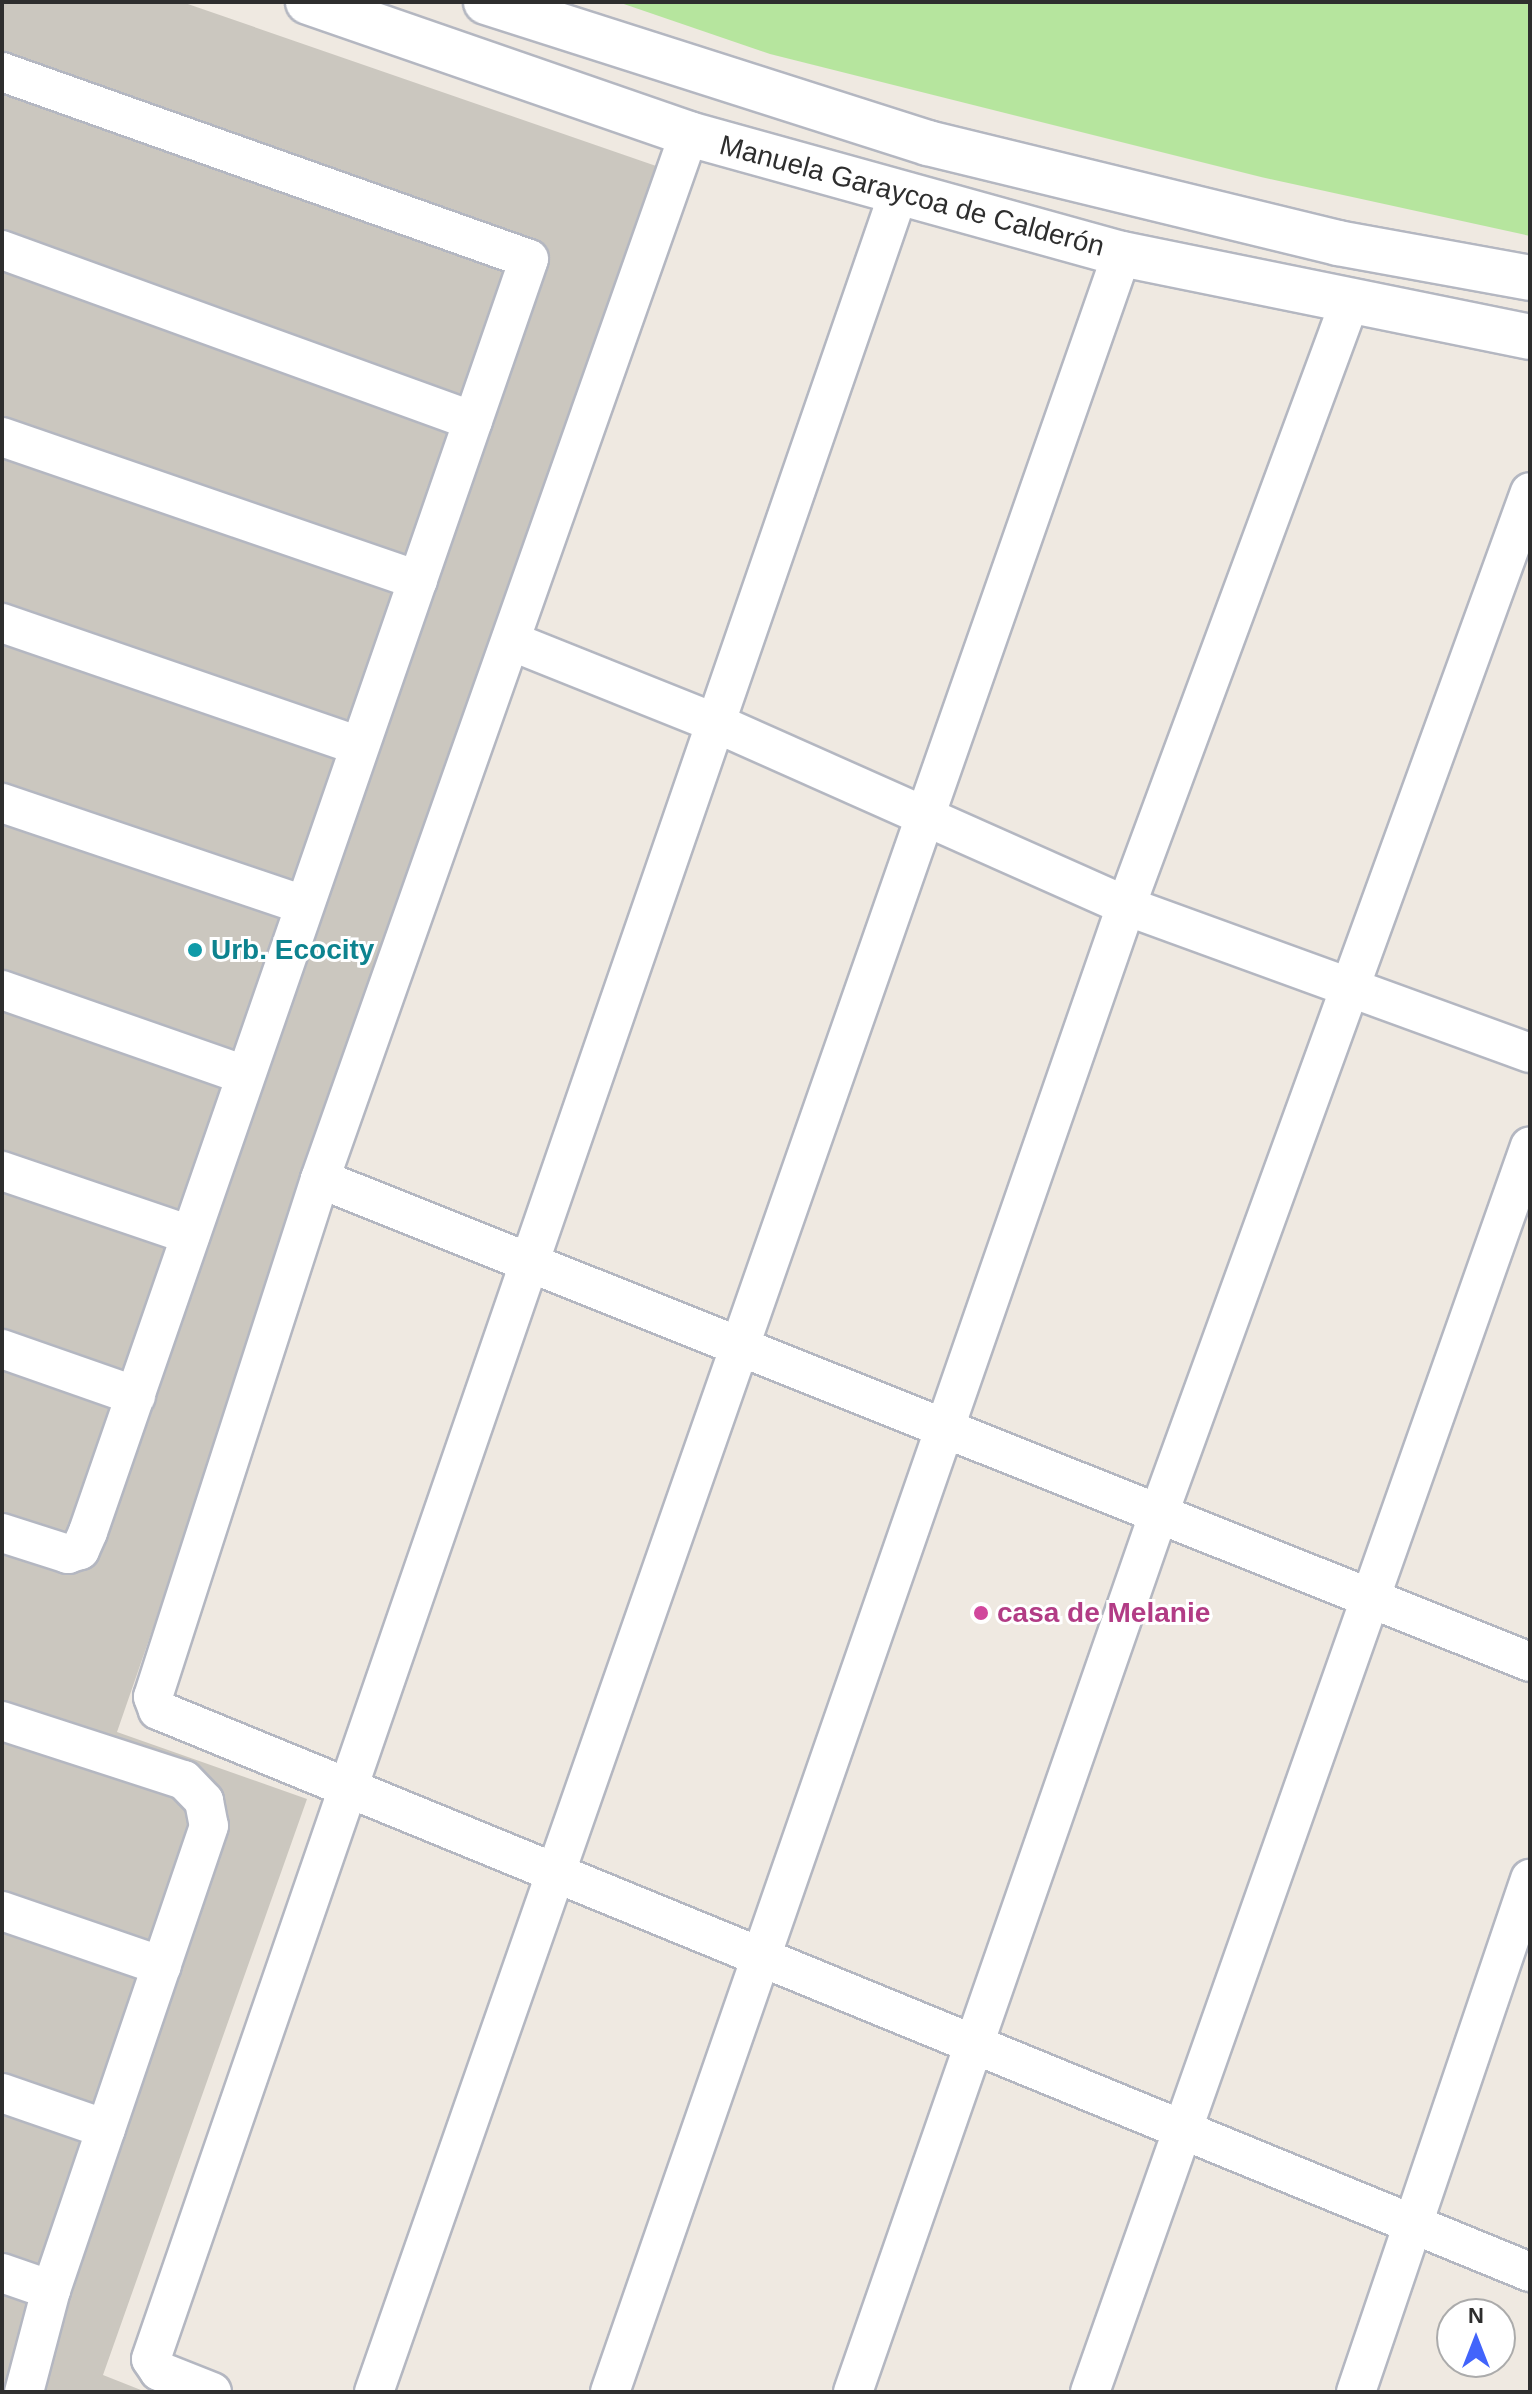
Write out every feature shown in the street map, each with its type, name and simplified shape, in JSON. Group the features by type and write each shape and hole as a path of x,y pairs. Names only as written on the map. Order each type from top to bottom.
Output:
{"street":[{"name":"Manuela Garaycoa de Calderón","path":"308,2 689,134 1122,254 1530,337"},
{"name":"Manuela Garaycoa de Calderón","path":"486,2 928,143 1338,243 1530,278"},
{"path":"2,72 529,259 80,1550 68,1554 2,1533"},
{"path":"689,134 513,642 320,1179 153,1697 158,1710 177,1722 348,1786 1530,2272"},
{"path":"212,2392 159,2371 151,2359 528,1259 718,724 899,192"},
{"path":"2,250 473,421"},
{"path":"374,2392 743,1345 1122,254"},
{"path":"610,2392 1126,906 1350,301"},
{"path":"2,437 418,580"},
{"path":"853,2392 1159,1513 1530,492"},
{"path":"2,623 359,746"},
{"path":"513,642 718,724 1126,906 1530,1053"},
{"path":"2,803 304,905"},
{"path":"2,990 245,1075"},
{"path":"1090,2392 1530,1146"},
{"path":"2,1171 190,1235"},
{"path":"320,1179 528,1259 1530,1662"},
{"path":"2,1349 136,1396"},
{"path":"2,1721 184,1780 204,1801 209,1826 51,2290 24,2392"},
{"path":"1356,2392 1410,2223 1530,1879"},
{"path":"2,1911 162,1966"},
{"path":"2,2093 106,2129"},
{"path":"2,2273 51,2290"}],"green space":[{"path":"618,2 1530,2 1530,236 1261,177 770,54"}],"building":[{"name":"Urb. Ecocity","path":"2,2 182,2 659,167 117,1732 307,1799 103,2375 146,2392 2,2392"}],"place":[{"name":"Urb. Ecocity","path":"195,950"},
{"name":"casa de Melanie","path":"981,1613"}]}
